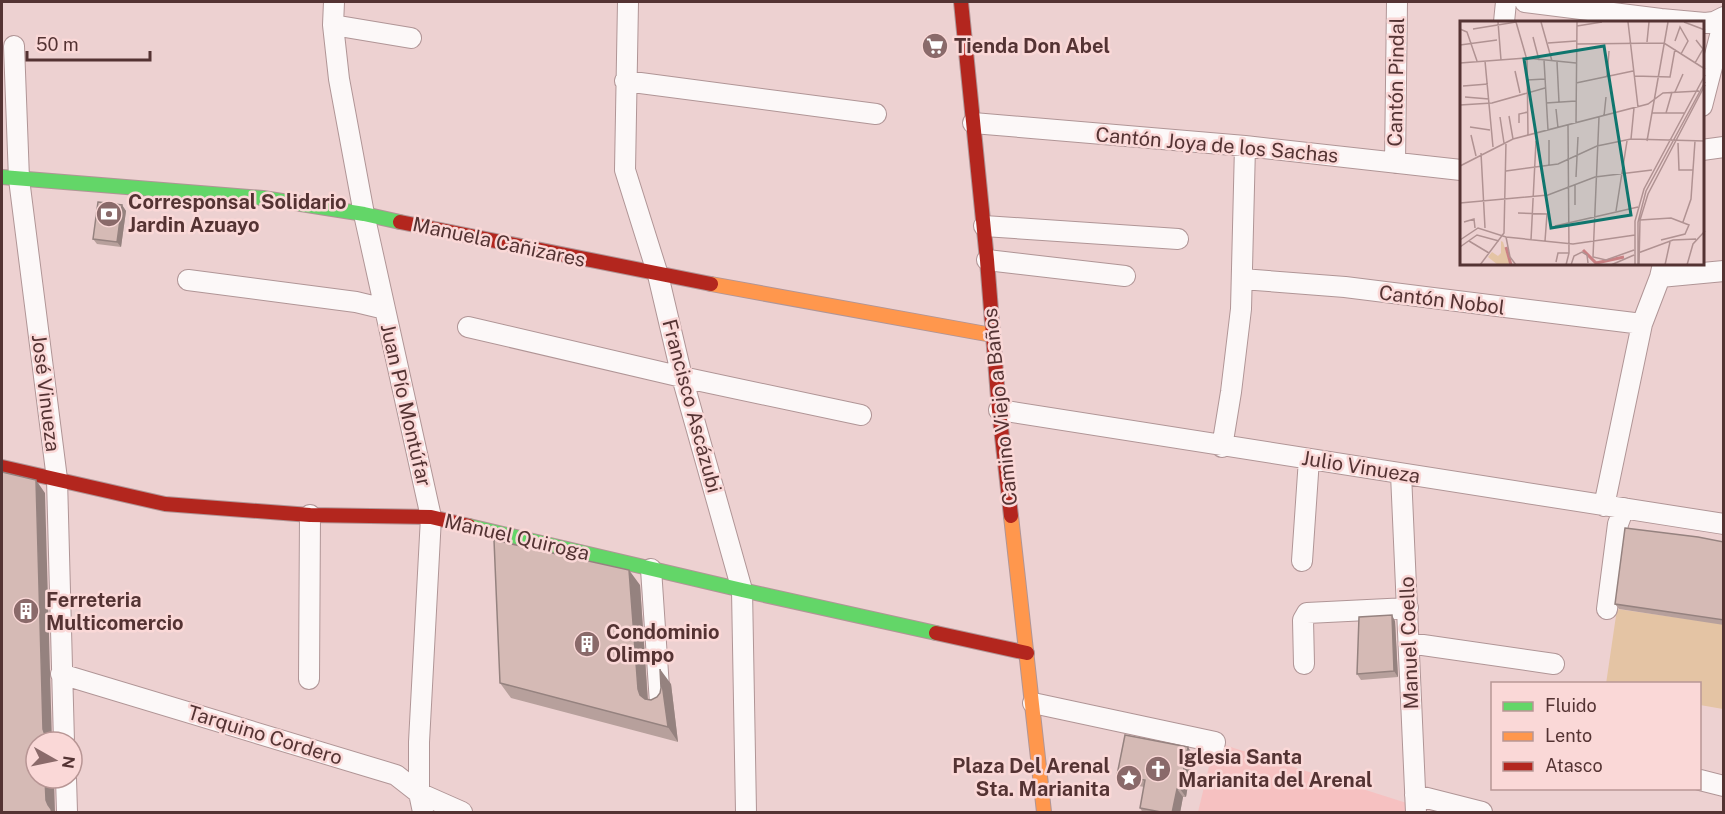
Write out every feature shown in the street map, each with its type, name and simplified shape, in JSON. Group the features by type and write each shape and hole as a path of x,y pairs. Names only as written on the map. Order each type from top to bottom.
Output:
{"street":[{"name":"Juan Pío Montúfar","path":"334,2 333,25 337,71 364,214 431,517 419,731 419,793 423,813"},
{"name":"Francisco Ascázubi","path":"628,2 625,170 658,274 682,377 742,590 746,813"},
{"name":"Camino Viejo a Baños","path":"961,2 984,226 999,410 1044,813"},
{"name":"Cantón Pindal","path":"1395,163 1397,2"},
{"path":"1504,21 1506,2"},
{"path":"1525,2 1690,21"},
{"path":"1704,22 1724,19 1704,98"},
{"path":"333,25 411,38"},
{"name":"José Vinueza","path":"14,45 10,178 57,479 63,730"},
{"path":"625,81 876,114"},
{"name":"Cantón Joya de los Sachas","path":"973,123 1245,146 1460,170"},
{"path":"1222,447 1236,357 1242,279 1245,146"},
{"path":"1704,150 1724,147"},
{"name":"Manuela Cañizares","path":"10,178 262,198 364,214 658,274 992,335"},
{"path":"984,226 1178,239"},
{"path":"987,260 1125,276"},
{"path":"1604,506 1642,324 1662,271 1724,271"},
{"name":"Cantón Nobol","path":"1242,279 1345,287 1642,324"},
{"path":"188,280 356,302 385,309"},
{"path":"468,327 682,377 861,415"},
{"name":"Julio Vinueza","path":"999,410 1222,447 1724,524"},
{"path":"1302,561 1309,459"},
{"name":"Manuel Quiroga","path":"2,466 165,504 310,515 431,517 742,590 1027,653"},
{"name":"Manuel Coello","path":"1401,474 1415,804"},
{"path":"1607,609 1618,524 1624,508"},
{"path":"309,679 310,515"},
{"path":"651,569 660,703"},
{"path":"1304,664 1303,620 1308,613 1408,608"},
{"path":"1409,643 1554,664"},
{"name":"Tarquino Cordero","path":"61,674 396,775 419,793 462,813"},
{"path":"1033,703 1215,742 1213,752"},
{"path":"1701,780 1724,786"},
{"path":"67,790 68,813"},
{"path":"1415,804 1482,813"}],"shaded area":[{"path":"1617,609 1723,624 1723,709 1701,705 1701,682 1606,682"},
{"path":"1215,742 1416,806 1416,812 1198,812"}],"building":[{"path":"98,202 122,205 117,242 93,239"},
{"name":"Ferreteria Multicomercio","path":"2,472 36,480 43,730 24,730 24,790 46,790 46,800 52,813 2,813"},
{"path":"1625,528 1724,542 1724,620 1615,604"},
{"name":"Condominio Olimpo","path":"494,540 629,570 638,689 640,695 645,699 651,700 657,697 661,688 660,669 668,727 500,683"},
{"path":"1392,615 1394,671 1357,674 1359,617"},
{"name":"Iglesia Santa Marianita del Arenal","path":"1125,735 1188,747 1180,789 1177,789 1172,813 1140,808 1145,780 1117,775"}],"traffic: fast":[{"path":"2,177 263,198 400,222"},
{"path":"469,526 936,633"}],"traffic: slow":[{"path":"711,284 992,335"},
{"path":"1011,516 1044,812"}],"traffic: jam":[{"path":"961,2 1011,516"},
{"path":"400,222 711,284"},
{"path":"2,467 165,504 310,515 431,517 469,526"},
{"path":"936,633 1027,653"}],"place":[{"name":"Tienda Don Abel","path":"935,46"},
{"name":"Corresponsal Solidario Jardin Azuayo","path":"109,214"},
{"name":"Ferreteria Multicomercio","path":"26,611"},
{"name":"Condominio Olimpo","path":"587,644"},
{"name":"Iglesia Santa Marianita del Arenal","path":"1158,769"},
{"name":"Plaza Del Arenal Sta. Marianita","path":"1129,778"}]}
